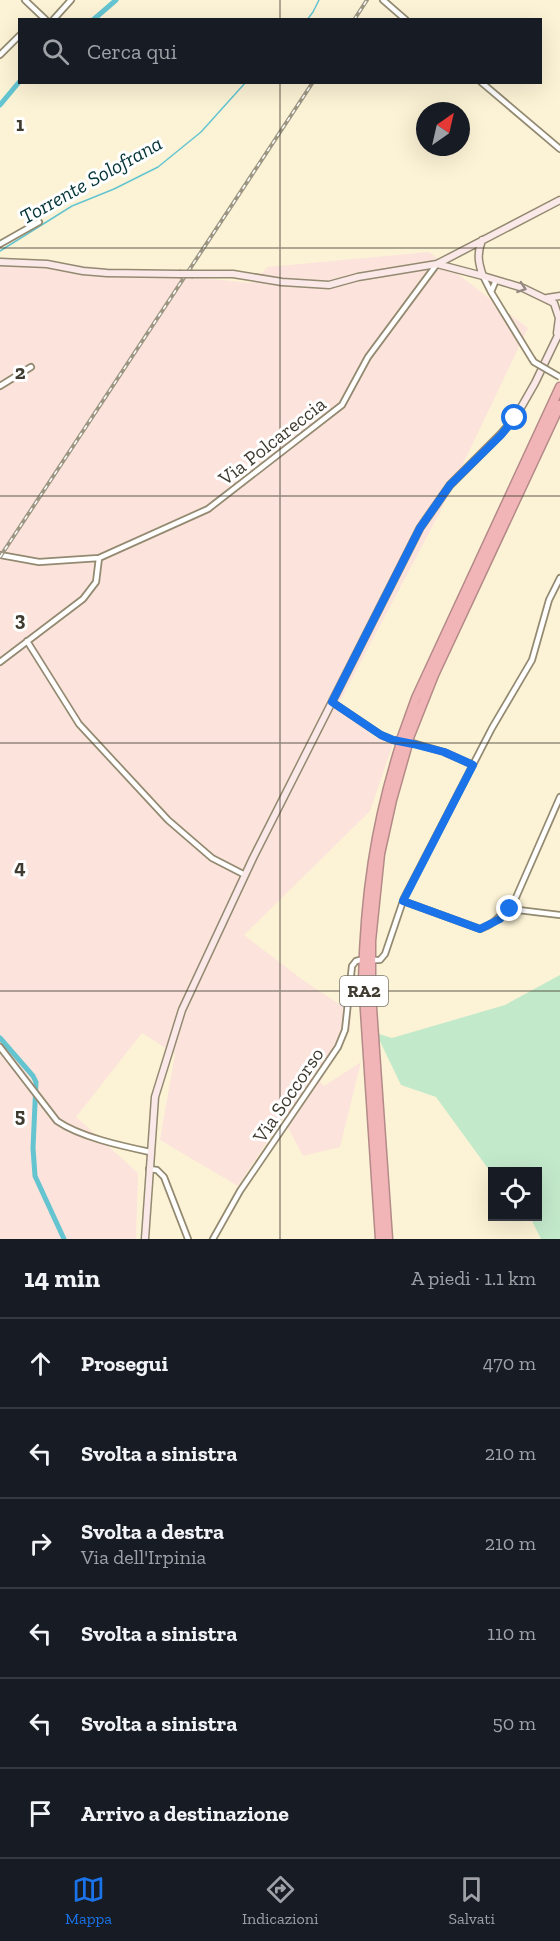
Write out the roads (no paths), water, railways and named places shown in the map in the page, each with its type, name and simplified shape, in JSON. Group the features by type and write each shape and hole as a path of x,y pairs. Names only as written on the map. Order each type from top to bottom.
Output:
{"highway":[{"name":"RA2","path":"380,1239 363,980 370,867 381,810 416,698 560,387"},
{"name":"RA2","path":"388,1239 371,993 374,898 380,854 404,742 560,405"}],"street":[{"path":"25,0 44,18"},
{"path":"55,18 71,0"},
{"path":"383,0 404,18"},
{"path":"37,18 40,14"},
{"path":"0,55 18,37"},
{"path":"483,84 560,149"},
{"path":"0,262 47,264 107,273 233,274 282,282 329,285 358,277 437,264 560,200"},
{"path":"0,244 39,222"},
{"path":"482,240 477,261 491,292 534,362 560,377"},
{"path":"437,264 523,288 547,298 554,303 559,318 555,339"},
{"name":"Via Polcareccia","path":"99,558 208,509 342,405 368,357 437,264"},
{"path":"491,292 496,280"},
{"path":"547,298 560,296"},
{"path":"145,1239 155,1097 182,1010 244,875 420,528 450,485 515,418 560,331"},
{"path":"0,386 31,368"},
{"path":"0,662 83,599 96,582 99,558 39,562 1,555"},
{"path":"375,960 380,960 385,954 403,901 473,765 531,660 549,600 560,578"},
{"path":"27,641 79,724 168,820 212,858 244,875"},
{"path":"332,702 381,735 444,752 473,765"},
{"path":"510,909 560,797"},
{"path":"403,901 480,929 500,919 504,912 510,909 560,915"},
{"name":"Via Soccorso","path":"213,1239 240,1191 338,1047 345,1030 352,966 360,960"},
{"path":"0,1047 42,1103 57,1121 67,1128 150,1152"},
{"path":"149,1169 157,1170 164,1177 188,1239"}],"waterway":[{"name":"Torrente Solofrana","path":"95,18 116,0"},
{"name":"Torrente Solofrana","path":"308,18 319,0"},
{"name":"Torrente Solofrana","path":"0,105 18,83"},
{"name":"Torrente Solofrana","path":"0,251 72,206 114,189 158,167 201,132 244,84"},
{"path":"0,1038 36,1082 33,1148 35,1176 64,1239"}],"railway":[{"path":"355,18 367,0"},
{"path":"0,557 312,84"}]}
